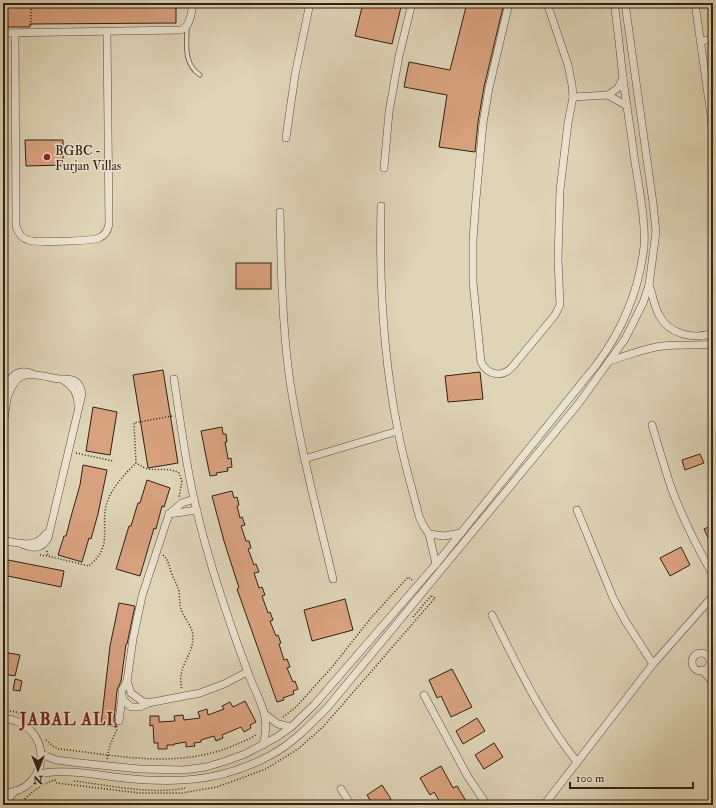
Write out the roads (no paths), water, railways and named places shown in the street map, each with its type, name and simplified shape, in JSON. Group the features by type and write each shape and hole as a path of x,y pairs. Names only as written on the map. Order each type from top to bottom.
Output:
{"street":[{"path":"3,33 177,31 187,26 190,20 193,3"},
{"path":"286,138 295,75 310,3"},
{"path":"384,168 390,105 399,56 412,3"},
{"path":"509,3 489,88 483,123 473,240 474,282 481,362 488,371 499,374 510,370 558,310 560,299 558,259 560,190 573,97 568,64 547,3"},
{"path":"41,754 45,757 56,760 106,766 166,770 196,769 232,758 263,745 277,737 291,727 314,705 417,584 436,564 602,358 610,347 629,307 636,288 644,245 641,203 614,3"},
{"path":"36,774 45,772 60,772 140,780 198,780 218,776 272,755 302,732 327,708 579,402 624,339 643,303 649,285 656,232 625,3"},
{"path":"695,3 713,136"},
{"path":"15,33 16,226 18,231 26,240 39,241 95,240 105,234 108,229 107,32"},
{"path":"700,41 713,39"},
{"path":"573,97 608,95 618,88 623,78"},
{"path":"608,95 628,106"},
{"path":"381,206 380,268 388,371 398,432 419,516 429,534 436,564"},
{"path":"280,212 282,293 285,334 295,409 304,459 333,579"},
{"path":"649,285 661,320 667,326 684,335 701,336 713,333"},
{"path":"609,361 638,351 664,345 696,346 713,344"},
{"path":"3,426 8,395 12,385 18,379 24,376 36,375 62,379 74,388 77,397 78,409 69,452 49,528 40,540 32,543 20,543 3,540"},
{"path":"174,379 194,499 210,562 227,618 247,672 270,722 291,727"},
{"path":"652,425 671,487 693,538 713,576"},
{"path":"304,459 398,432"},
{"path":"119,721 122,690 126,682 142,596 169,514 182,503 194,499"},
{"path":"169,514 197,510"},
{"path":"577,510 614,600 629,627 653,664"},
{"path":"429,534 444,536 461,533"},
{"path":"544,805 653,664 713,596"},
{"path":"492,615 522,676 547,721 577,762"},
{"path":"702,670 713,682"},
{"path":"122,697 127,704 136,708 144,706 148,703 200,693 224,684 247,672"},
{"path":"126,682 131,693 136,698 148,703"},
{"path":"424,694 464,771 487,805"},
{"path":"3,793 23,788 30,782 40,765 41,754 38,740 30,729 18,721 4,718"},
{"path":"263,745 270,722"},
{"path":"342,789 351,805"},
{"path":"4,805 15,791"}],"lane":[{"path":"187,26 188,62 200,75"},
{"path":"3,710 4,718"}],"place":[{"name":"BGBC - Furjan Villas","path":"47,157"}],"district":[{"name":"JABAL ALI","path":"67,719"}]}
